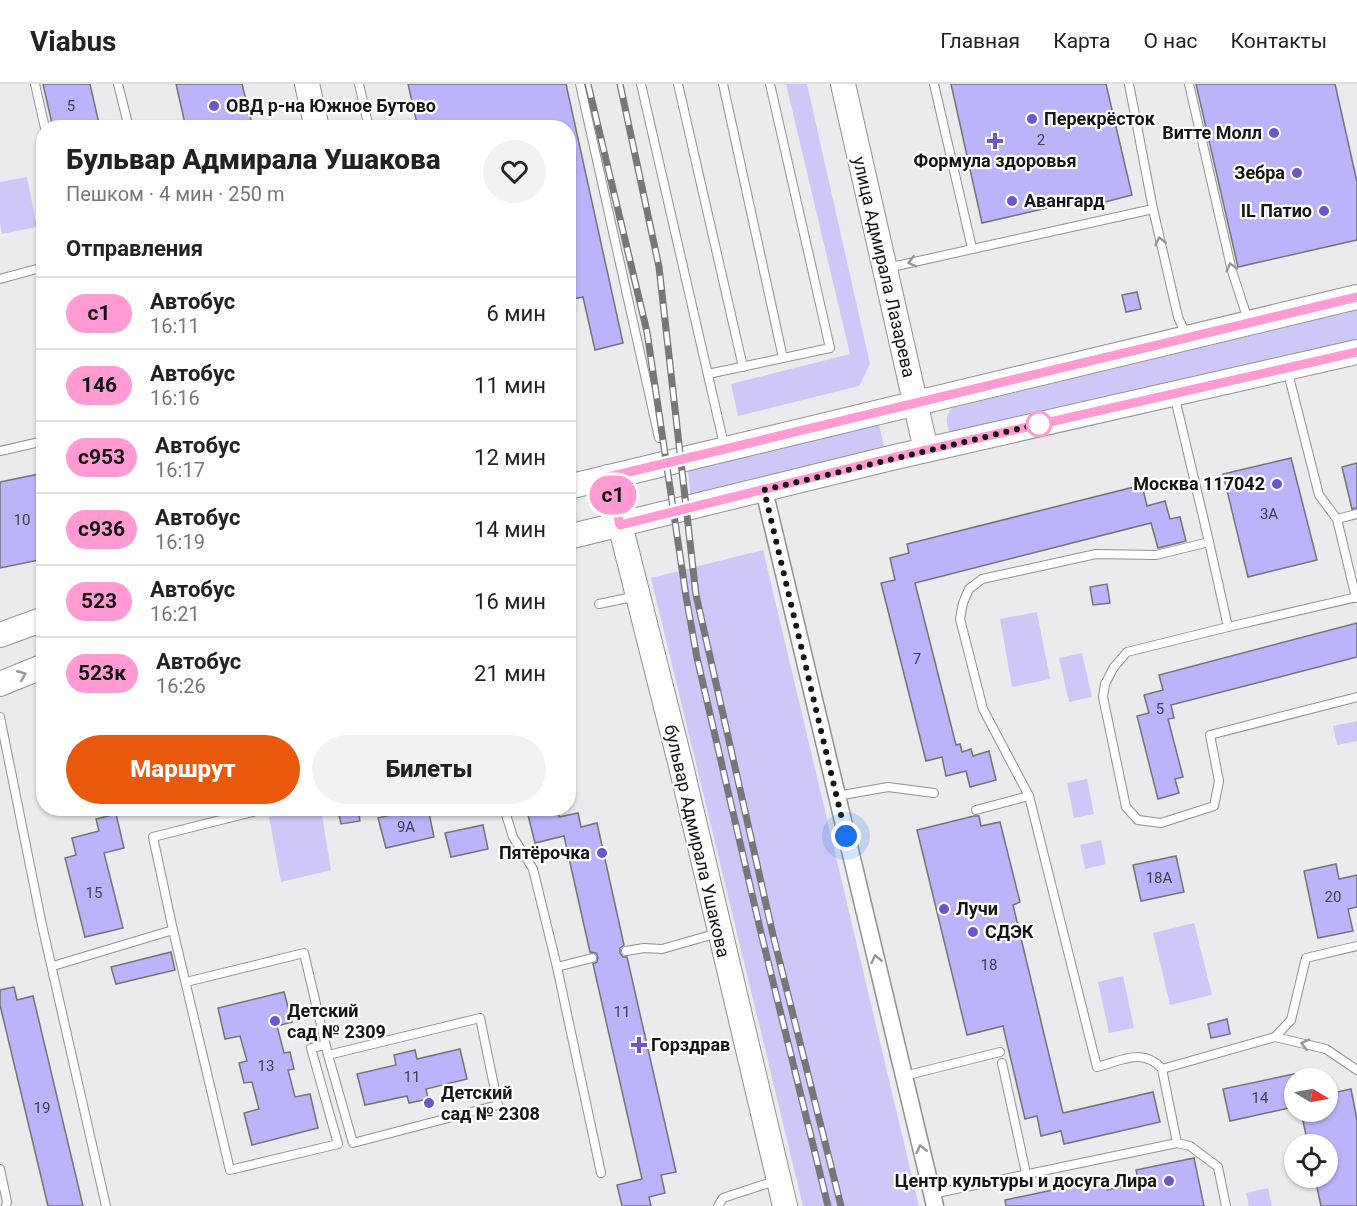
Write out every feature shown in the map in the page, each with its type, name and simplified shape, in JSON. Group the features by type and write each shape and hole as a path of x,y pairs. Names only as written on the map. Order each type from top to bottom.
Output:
{"main road":[{"path":"309,84 316,120"},
{"name":"улица Адмирала Лазарева","path":"843,84 926,450"},
{"path":"576,485 1357,297"},
{"path":"576,535 926,450 1357,352"},
{"name":"бульвар Адмирала Ушакова","path":"608,477 681,766 785,1206"},
{"path":"0,635 36,622"},
{"path":"0,684 36,669"}],"street":[{"path":"764,490 933,1200"}],"lane":[{"path":"35,84 43,120"},
{"path":"118,84 127,120"},
{"path":"360,84 367,120"},
{"path":"580,84 659,438"},
{"path":"641,84 725,449"},
{"path":"678,84 743,367"},
{"path":"723,84 783,358"},
{"path":"708,374 830,348 770,84"},
{"path":"934,84 972,248"},
{"path":"1129,84 1153,209 1178,317 1187,338"},
{"path":"1189,84 1232,271 1249,323"},
{"path":"885,269 1153,209"},
{"path":"0,279 36,269"},
{"path":"1287,368 1319,495 1337,519 1356,598 1127,652 1114,667 1105,684 1102,697 1126,807 1138,820 1161,823 1214,806 1219,781 1210,735 1357,697"},
{"path":"1173,394 1228,627"},
{"path":"0,451 36,443"},
{"path":"1337,519 1357,514"},
{"path":"1177,1143 1165,1068 1154,1060 1142,1056 1097,1067 1029,796 983,709 960,619 969,589 982,579 1096,554 1155,555 1209,542"},
{"path":"599,604 637,596"},
{"path":"0,717 42,925 106,1206"},
{"path":"837,796 888,787 934,793"},
{"path":"976,810 1029,796"},
{"path":"236,816 153,837 230,1170 338,1144 311,1048 326,1045"},
{"path":"506,816 513,837 533,868 557,966 601,1173"},
{"path":"53,966 173,930"},
{"path":"626,951 644,948 662,949 719,933"},
{"path":"1275,1037 1291,1020 1306,958 1357,946"},
{"path":"186,982 304,953 328,1055 352,1143 498,1105 480,1018 328,1055"},
{"path":"557,966 592,958"},
{"path":"1165,1068 1275,1037 1326,1049 1357,1070"},
{"path":"904,1076 1000,1052"},
{"path":"1002,1063 1026,1173"},
{"path":"933,1200 1026,1173 1177,1143 1190,1146 1218,1167 1226,1206"},
{"path":"0,1169 6,1206"},
{"path":"718,1206 723,1198 778,1180"}],"shaded area":[{"path":"786,84 807,84 870,364 859,386 738,416 731,384 850,354"},
{"path":"27,177 36,227 2,234 0,182"},
{"path":"1357,310 1357,342 957,436 948,428 947,416 952,408"},
{"path":"879,425 886,454 691,501 688,469"},
{"path":"763,550 919,1206 803,1206 651,578"},
{"path":"1037,612 1050,679 1012,687 1000,619"},
{"path":"1082,653 1092,697 1069,702 1059,658"},
{"path":"1357,721 1357,741 1337,745 1333,726"},
{"path":"1087,779 1094,814 1074,818 1067,783"},
{"path":"322,816 331,870 281,882 269,817"},
{"path":"1101,840 1106,864 1085,869 1080,845"},
{"path":"1194,923 1212,995 1170,1005 1153,933"},
{"path":"1123,976 1134,1028 1109,1033 1098,982"},
{"path":"1268,1188 1272,1206 1249,1206 1246,1193"}],"building":[{"path":"43,84 90,84 98,120 51,120"},
{"name":"ОВД р-на Южное Бутово","path":"176,84 242,84 251,120 184,120"},
{"path":"408,84 566,84 574,120 416,120"},
{"path":"951,84 1106,84 1132,195 1101,203 1099,196 982,223"},
{"name":"Витте Молл","path":"1196,84 1335,84 1357,182 1357,240 1238,267"},
{"path":"576,129 623,343 595,350 583,297 576,298"},
{"path":"1137,292 1141,309 1126,312 1122,295"},
{"path":"1291,458 1317,560 1248,577 1223,474"},
{"path":"1357,463 1357,508 1352,509 1342,467"},
{"path":"36,475 36,561 0,568 0,482"},
{"path":"1142,485 1147,506 1165,501 1170,519 1180,517 1186,541 1158,548 1151,523 915,583 956,745 960,744 962,752 971,749 973,756 989,751 996,780 970,787 966,771 946,776 942,757 926,761 881,583 895,580 890,558 909,553 907,544"},
{"path":"1107,584 1110,603 1093,605 1090,587"},
{"path":"1357,623 1357,657 1171,705 1174,718 1168,719 1183,777 1175,779 1179,793 1158,799 1137,716 1149,713 1144,695 1163,690 1159,675"},
{"path":"578,813 581,827 597,823 624,945 620,948 620,953 623,957 627,957 676,1172 661,1175 665,1193 649,1197 651,1206 622,1206 617,1185 642,1179 593,964 597,962 598,957 596,953 590,952 564,836 535,843 528,816 576,816"},
{"path":"116,816 124,848 104,853 123,928 85,937 65,858 76,855 72,838 99,831 96,819"},
{"path":"339,816 359,816 360,821 341,824"},
{"path":"430,816 434,837 386,848 378,818"},
{"path":"979,816 981,826 1000,822 1020,902 1013,905 1063,1113 1153,1092 1160,1122 1064,1144 1061,1131 1041,1136 1037,1116 1025,1119 1003,1026 967,1035 917,830"},
{"path":"483,825 488,849 451,857 445,833"},
{"path":"1176,856 1184,892 1141,901 1133,865"},
{"path":"1336,864 1339,879 1357,875 1357,907 1348,909 1353,931 1318,938 1304,871"},
{"path":"171,952 175,970 116,984 111,967"},
{"path":"14,987 17,1000 33,996 83,1206 48,1206 0,1005 0,990"},
{"path":"284,992 292,1022 277,1026 284,1053 290,1052 294,1069 288,1070 295,1097 310,1094 318,1128 252,1145 244,1113 259,1109 252,1082 244,1083 239,1063 247,1061 240,1036 225,1039 218,1008"},
{"path":"1227,1019 1230,1034 1211,1038 1208,1024"},
{"path":"460,1049 467,1079 426,1089 428,1099 409,1103 407,1096 365,1105 357,1074 396,1065 394,1055 415,1050 417,1059"},
{"path":"1284,1076 1284,1109 1230,1121 1223,1089"},
{"path":"1351,1089 1357,1120 1357,1206 1321,1206 1317,1188 1338,1188 1338,1134 1306,1134 1303,1122 1338,1122 1338,1092"},
{"name":"Центр культуры и досуга Лира","path":"1194,1158 1204,1206 1006,1206 1005,1200 1105,1179 1107,1190 1139,1183 1136,1170"}],"railway":[{"path":"588,84 647,332 697,658 828,1206"},
{"path":"620,84 659,267 696,595 773,935 841,1206"}],"bus line":[{"name":"с1","path":"1357,297 608,477 620,525 891,458 1357,352"}],"place":[{"name":"ОВД р-на Южное Бутово","path":"214,106"},
{"name":"Перекрёсток","path":"1032,119"},
{"name":"Витте Молл","path":"1274,133"},
{"name":"Формула здоровья","path":"995,141"},
{"name":"Зебра","path":"1297,173"},
{"name":"Авангард","path":"1012,201"},
{"name":"IL Патио","path":"1324,211"},
{"name":"Москва 117042","path":"1277,484"},
{"name":"Пятёрочка","path":"602,853"},
{"name":"Лучи","path":"944,909"},
{"name":"СДЭК","path":"973,932"},
{"name":"Детский сад № 2309","path":"275,1021"},
{"name":"Горздрав","path":"639,1045"},
{"name":"Детский сад № 2308","path":"429,1103"},
{"name":"Центр культуры и досуга Лира","path":"1169,1181"}],"route":[{"path":"846,836 764,490 1039,424"}]}
